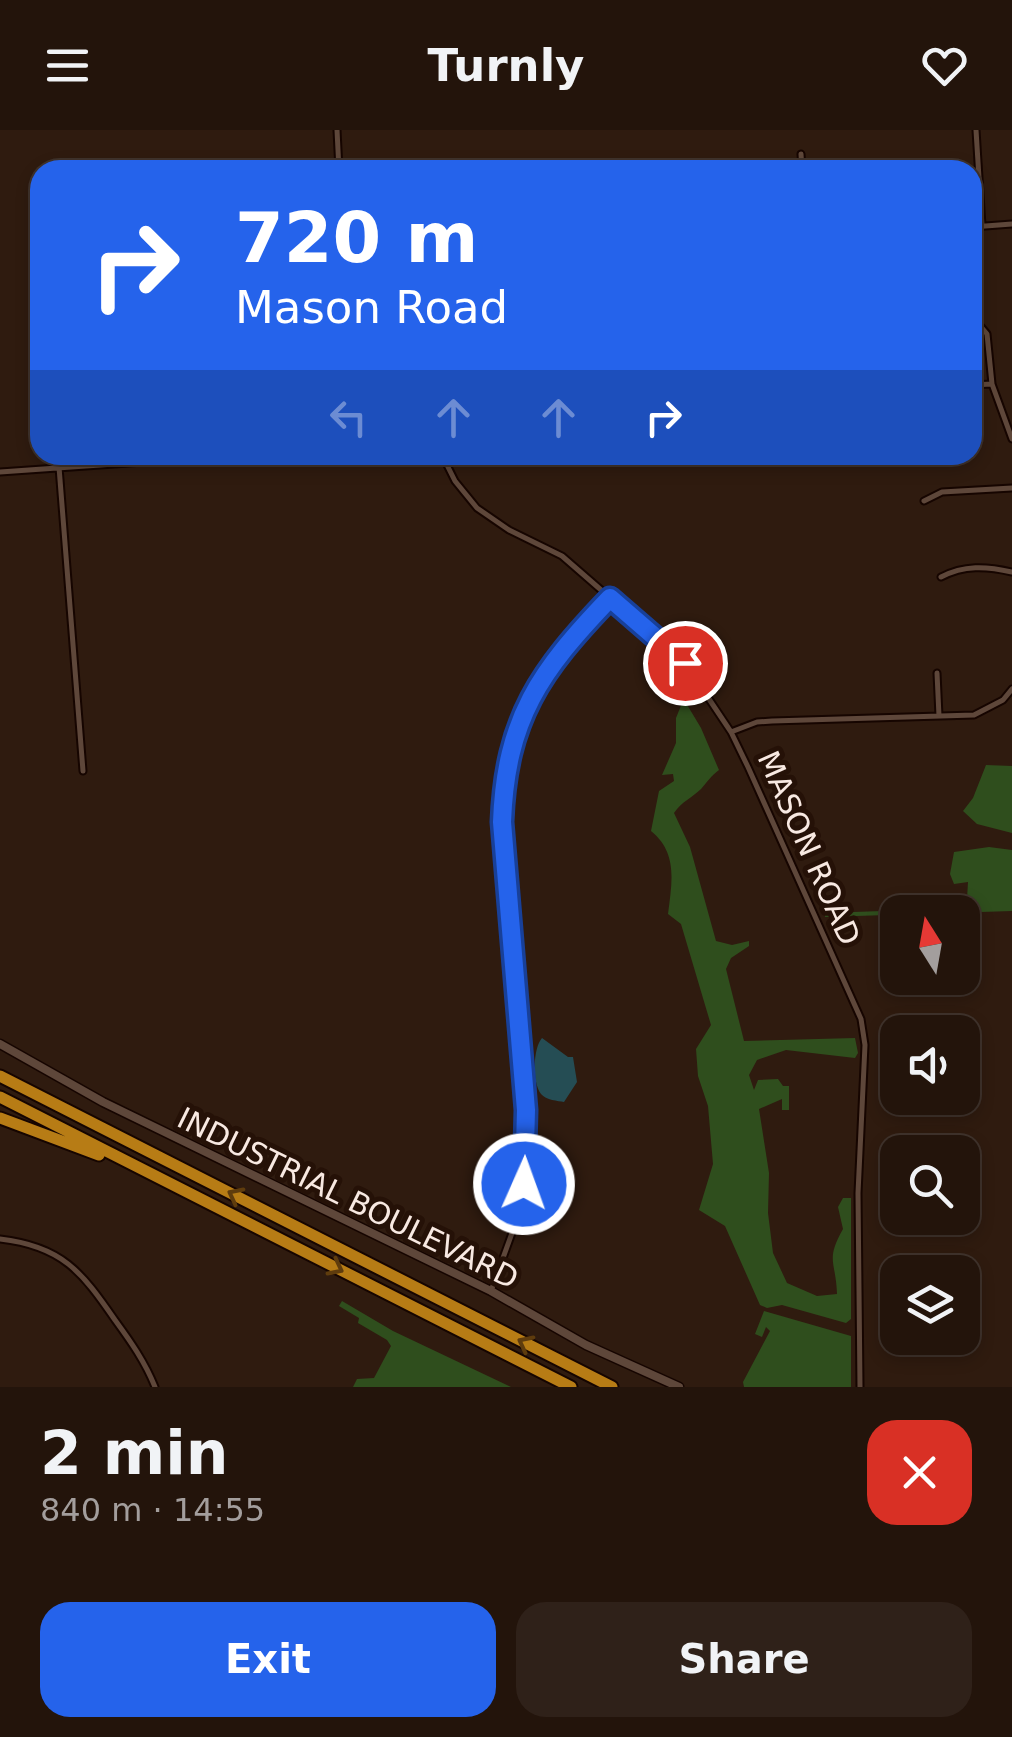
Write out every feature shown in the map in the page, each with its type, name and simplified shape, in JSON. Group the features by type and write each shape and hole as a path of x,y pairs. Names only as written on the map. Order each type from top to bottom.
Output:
{"highway":[{"path":"0,1074 612,1387"},
{"path":"0,1096 571,1387"},
{"path":"0,1118 161,1179"}],"street":[{"path":"337,130 338,160"},
{"path":"976,130 978,160"},
{"path":"801,154 801,160"},
{"path":"982,226 1012,224"},
{"path":"982,329 986,334 992,384 1012,439"},
{"path":"982,384 992,384"},
{"path":"0,472 90,465"},
{"name":"MASON ROAD","path":"447,465 476,508 562,556 685,663 731,732 860,1020 865,1044 858,1193 860,1387"},
{"path":"59,467 82,771"},
{"path":"924,501 942,492 1012,488"},
{"path":"940,577 957,568 991,567 1012,572"},
{"path":"491,1291 524,1200 526,1110 502,822 506,767 525,708 541,678 610,598"},
{"path":"936,673 938,716"},
{"path":"731,732 745,725 772,721 974,714 1003,700 1012,688"},
{"name":"INDUSTRIAL BOULEVARD","path":"0,1044 103,1102 491,1291 586,1345 680,1387"},
{"path":"0,1238 51,1252 74,1266 89,1281 145,1363 155,1387"}],"green space":[{"path":"682,703 686,703 701,728 719,770 674,813 690,847 716,941 732,945 749,941 749,946 731,958 726,969 744,1041 855,1038 855,1058 786,1050 757,1060 749,1075 754,1090 758,1080 778,1079 783,1086 789,1086 789,1110 782,1110 782,1099 759,1109 769,1173 773,1253 787,1283 817,1296 837,1294 833,1255 843,1229 838,1207 843,1198 851,1198 851,1319 846,1323 782,1305 760,1305 725,1226 699,1210 713,1164 708,1106 698,1076 696,1049 711,1025 681,924 668,914 669,858 651,831 659,791 674,781 673,774 662,775 676,743 676,718"},
{"path":"986,765 1012,766 1012,833 977,824 963,811 973,798"},
{"path":"989,847 1012,850 1012,911 980,912 980,895 967,895 968,882 954,884 950,874 954,852"},
{"path":"880,911 880,915 825,917 825,913"},
{"path":"342,1301 393,1331 511,1387 353,1387 357,1379 374,1378 391,1346 339,1306"},
{"path":"764,1311 851,1336 851,1387 744,1387 743,1382 770,1331 766,1327 762,1337 755,1334"}],"water":[{"path":"542,1038 573,1057 577,1082 564,1102 546,1098 538,1089 535,1057"}],"route":[{"path":"524,1184 526,1110 502,822 505,777 518,728 546,670 610,598 685,663"}]}
